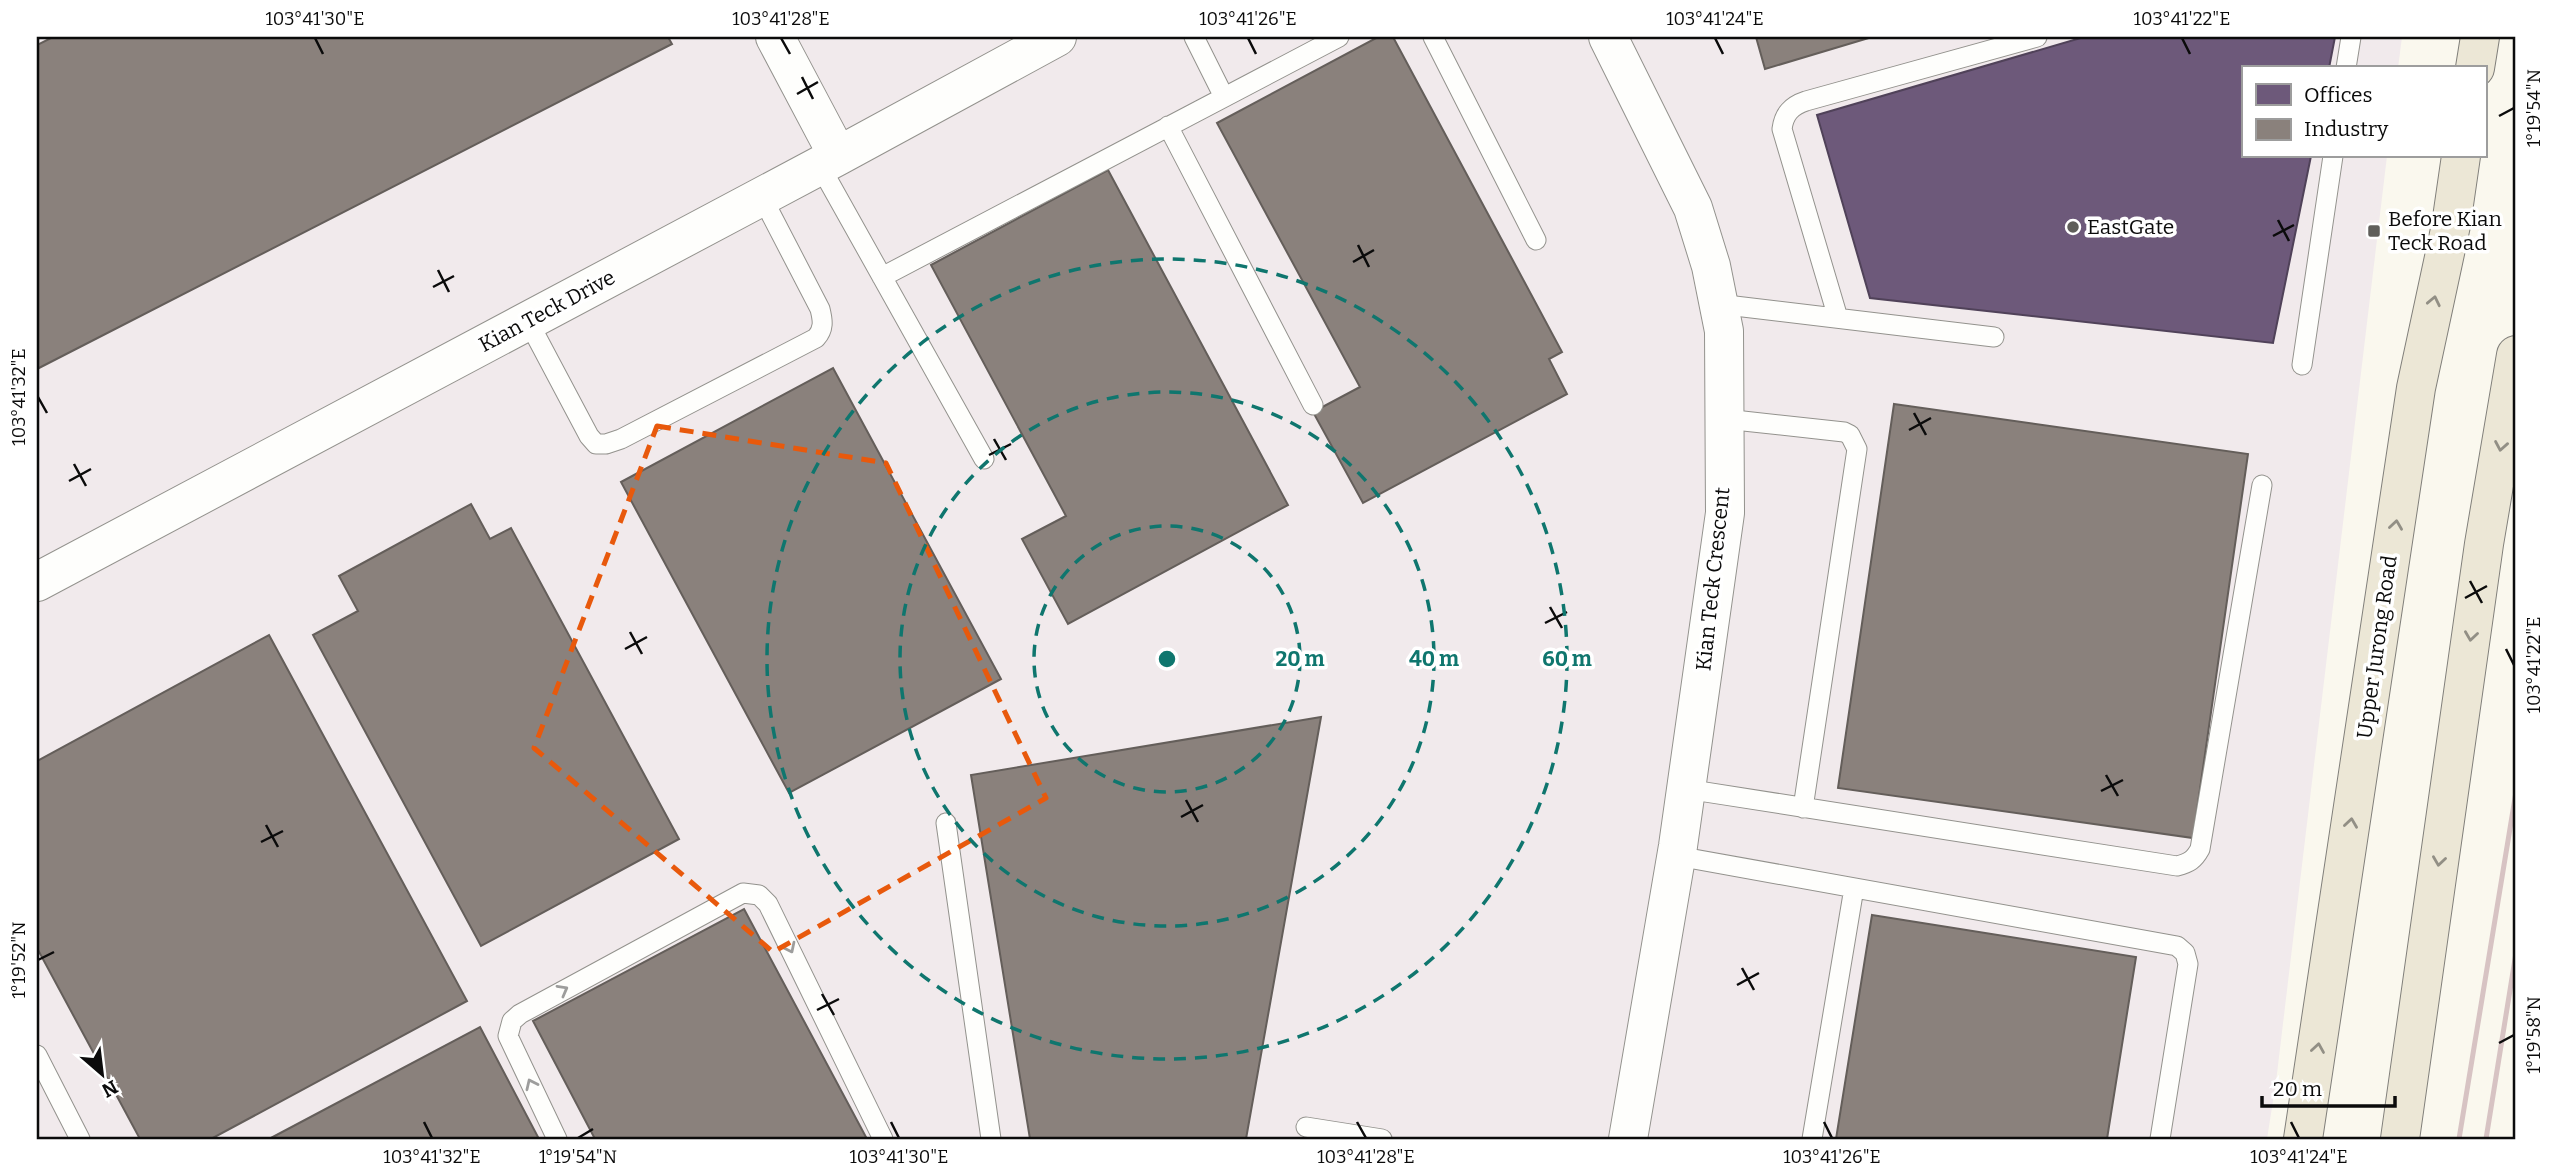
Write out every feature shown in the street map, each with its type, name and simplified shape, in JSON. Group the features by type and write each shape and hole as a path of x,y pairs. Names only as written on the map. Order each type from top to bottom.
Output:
{"main road":[{"path":"2475,66 2480,37"},
{"name":"Upper Jurong Road","path":"2303,1139 2416,388 2451,225 2461,158"},
{"path":"2400,1139 2484,544 2516,355"}],"street":[{"path":"775,37 829,161"},
{"name":"Kian Teck Drive","path":"37,582 1057,37"},
{"name":"Kian Teck Crescent","path":"1608,37 1693,208 1710,266 1724,331 1725,513 1677,856 1628,1139"}],"lane":[{"path":"1194,37 1224,97"},
{"path":"882,277 1339,37"},
{"path":"1433,37 1536,240"},
{"path":"1838,318 1782,130 1787,113 1797,104 1806,101 2037,37"},
{"path":"2346,66 2351,37"},
{"path":"1168,126 1313,405"},
{"path":"2302,365 2333,158"},
{"path":"829,161 882,277 984,459"},
{"path":"528,321 589,436 596,444 621,439 816,338 823,323 820,309 762,197"},
{"path":"1718,304 1994,337"},
{"path":"1725,419 1843,432 1850,435 1857,449 1803,808"},
{"path":"1686,789 2177,866 2188,863 2200,849 2262,485"},
{"path":"946,824 991,1139"},
{"path":"1677,856 2176,946 2185,953 2188,964 2160,1139"},
{"path":"1812,1139 1854,888"},
{"path":"557,1139 508,1036 512,1021 743,893 759,895 768,904 883,1139"},
{"path":"37,1055 80,1139"},
{"path":"1306,1127 1382,1139"}],"highlighted area":[{"path":"657,426 886,463 1046,798 773,952 534,748"}],"shaded area":[{"path":"37,37 2402,37 2398,66 2242,66 2242,158 2387,158 2267,1139 37,1139"}],"building: Offices":[{"name":"EastGate","path":"2084,37 2335,37 2329,66 2242,66 2242,158 2311,158 2273,343 1870,298 1817,115"}],"building: Industry":[{"path":"53,37 668,37 672,44 37,369 37,45"},
{"path":"1378,37 1393,37 1562,352 1549,359 1567,394 1363,503 1313,412 1360,387 1217,123"},
{"path":"1756,37 1872,37 1765,69"},
{"path":"1108,170 1288,505 1068,624 1022,539 1066,516 931,265"},
{"path":"833,368 1001,679 789,793 621,482"},
{"path":"1894,404 2248,454 2193,838 1838,788"},
{"path":"471,504 490,539 511,528 679,839 481,946 313,635 358,611 339,576"},
{"path":"269,635 467,1001 211,1139 140,1139 37,948 37,761"},
{"path":"1321,717 1246,1139 1030,1139 971,775"},
{"path":"744,909 867,1139 595,1139 533,1021"},
{"path":"1872,915 2136,957 2107,1139 1836,1139"},
{"path":"480,1027 539,1139 269,1139"}],"railway":[{"path":"2459,1139 2516,792"},
{"path":"2486,1139 2516,953"}],"place":[{"name":"EastGate","path":"2073,227"},
{"name":"Before Kian Teck Road","path":"2374,231"}]}
